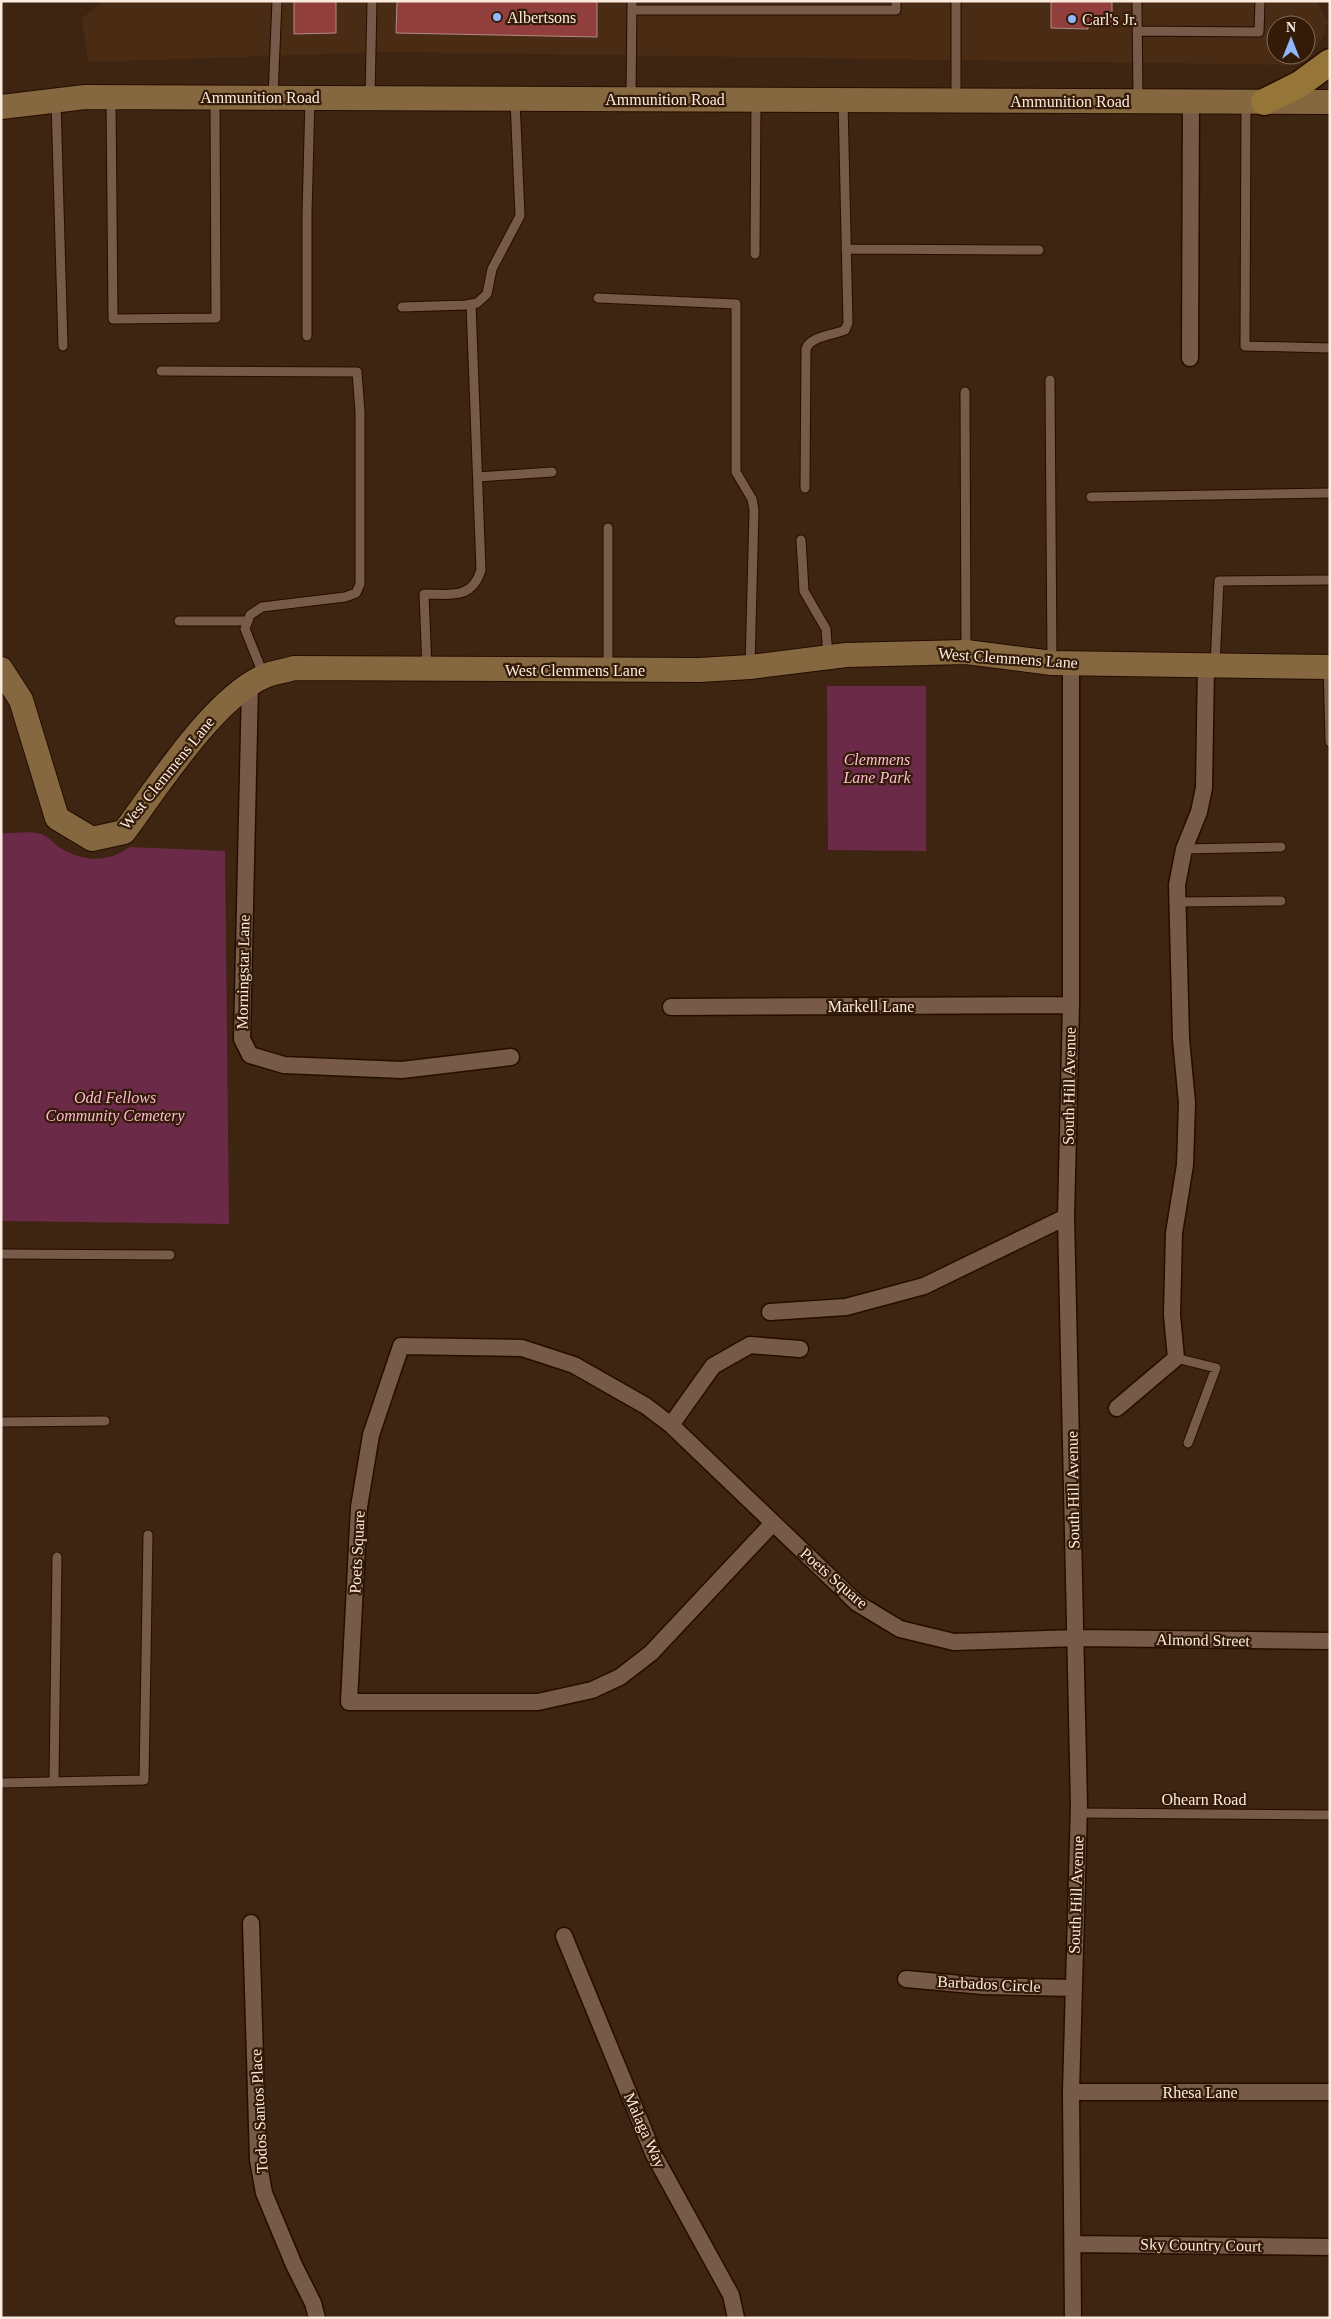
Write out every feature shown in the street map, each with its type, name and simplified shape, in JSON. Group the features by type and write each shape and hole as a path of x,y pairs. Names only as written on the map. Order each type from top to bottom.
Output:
{"main road":[{"path":"1255,102 1300,84 1330,62"}],"street":[{"name":"Ammunition Road","path":"1,107 86,96 1330,102"},
{"path":"1190,102 1190,358"},
{"name":"West Clemmens Lane","path":"1,669 21,700 57,818 92,839 124,832 210,717 257,681 294,668 699,670 750,667 828,657 966,652 1061,663 1329,667"},
{"name":"South Hill Avenue","path":"1061,663 1071,1005 1066,1218 1077,1638 1079,1813 1071,2092 1073,2318"},
{"path":"1117,1408 1176,1358 1172,1316 1174,1233 1185,1165 1187,1103 1181,1039 1177,885 1184,849 1199,812 1204,788 1210,665"},
{"name":"Morningstar Lane","path":"257,681 242,1039 250,1055 284,1066 402,1070 511,1057"},
{"name":"Markell Lane","path":"671,1007 1071,1005"},
{"path":"770,1312 846,1307 924,1286 1066,1218"},
{"path":"670,1425 713,1366 750,1345 800,1349"},
{"name":"Poets Square","path":"773,1523 650,1653 620,1677 592,1690 538,1702 349,1702 359,1507 371,1435 401,1346 522,1348 574,1365 646,1406 670,1425 857,1602 900,1629 954,1642 1077,1638"},
{"name":"Almond Street","path":"1077,1638 1330,1641"},
{"name":"Todos Santos Place","path":"251,1923 258,2160 264,2193 294,2265 313,2303 317,2318"},
{"name":"Malaga Way","path":"564,1936 654,2155 731,2295 736,2318"},
{"name":"Barbados Circle","path":"906,1980 983,1986 1073,1988"},
{"name":"Rhesa Lane","path":"1071,2092 1330,2092"},
{"name":"Sky Country Court","path":"1073,2244 1330,2247"}],"lane":[{"path":"273,98 277,1"},
{"path":"370,98 372,1"},
{"path":"631,99 632,5 896,10 896,1"},
{"path":"956,1 956,101"},
{"path":"1137,1 1138,102"},
{"path":"1137,31 1259,32 1260,1"},
{"path":"111,96 113,319 216,318 215,97"},
{"path":"307,336 307,214 310,98"},
{"path":"402,307 471,304 477,303 487,294 492,269 520,216 515,99"},
{"path":"56,100 63,346"},
{"path":"755,254 756,100"},
{"path":"805,488 806,349 808,344 814,340 845,330 848,323 843,101"},
{"path":"1255,102 1244,346 1330,348"},
{"path":"846,250 1039,250"},
{"path":"598,298 736,304 736,472 752,500 754,510 750,667"},
{"path":"427,669 424,594 461,594 477,582 481,570 471,304"},
{"path":"161,371 358,372 360,412 360,584 356,593 345,597 262,607 250,615 246,621 245,629 257,681"},
{"path":"1050,380 1061,663"},
{"path":"965,392 966,652"},
{"path":"478,477 552,472"},
{"path":"1091,497 1330,493"},
{"path":"608,528 608,670"},
{"path":"801,540 804,591 826,629 828,657"},
{"path":"1210,665 1219,581 1330,580"},
{"path":"179,621 246,621"},
{"path":"1329,667 1330,742"},
{"path":"1184,849 1281,848"},
{"path":"1178,902 1281,901"},
{"path":"1,1254 170,1255"},
{"path":"1176,1358 1216,1368 1188,1443"},
{"path":"1,1422 105,1421"},
{"path":"1,1784 144,1780 148,1535"},
{"path":"54,1782 57,1557"},
{"name":"Ohearn Road","path":"1079,1813 1330,1815"}],"shaded area":[{"path":"104,1 1317,1 1328,22 1324,35 1316,48 1316,15 1266,15 1266,65 389,52 88,62 82,18"}],"green space":[{"name":"Clemmens Lane Park","path":"827,686 926,686 926,851 828,850"},
{"name":"Odd Fellows Community Cemetery","path":"32,832 41,834 69,853 95,859 112,856 130,847 225,851 229,1224 1,1221 1,833"}],"building":[{"path":"294,1 336,1 336,33 294,34"},
{"name":"Albertsons","path":"397,1 597,1 597,37 396,33"},
{"path":"1051,1 1112,1 1112,26 1088,25 1088,29 1051,28"}],"place":[{"name":"Albertsons","path":"497,17"},
{"name":"Carl's Jr.","path":"1072,19"}]}
